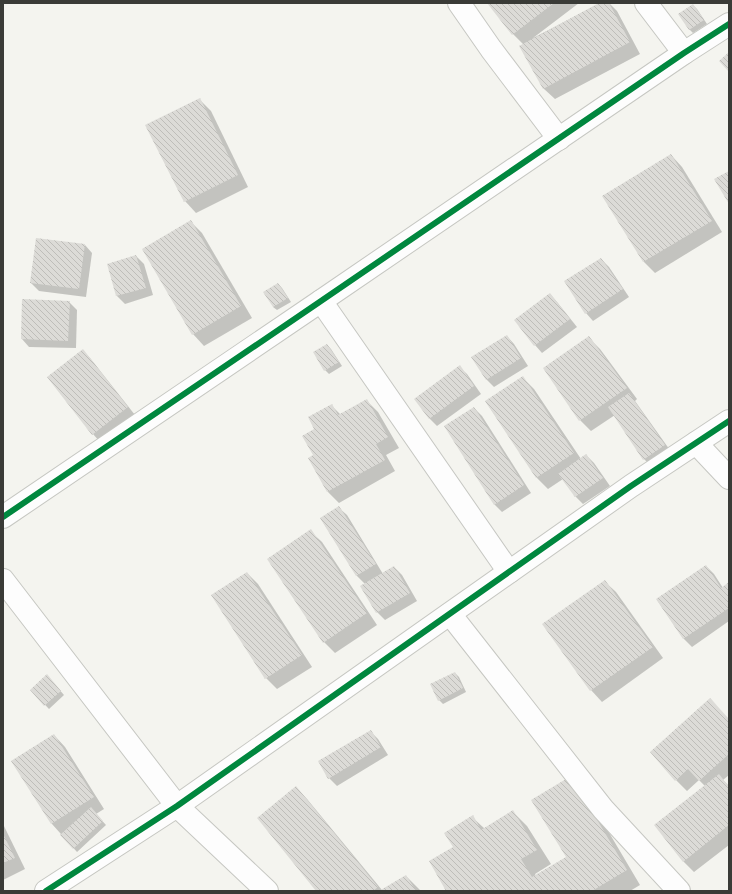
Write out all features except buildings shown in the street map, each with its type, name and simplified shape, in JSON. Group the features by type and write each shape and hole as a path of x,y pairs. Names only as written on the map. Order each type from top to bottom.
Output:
{"street":[{"path":"459,3 491,50 559,139"},
{"path":"646,3 684,53"},
{"path":"3,517 684,53 729,24"},
{"path":"321,301 509,572"},
{"path":"46,891 177,806 630,486 729,421"},
{"path":"696,443 729,478"},
{"path":"3,580 177,806 267,891"},
{"path":"450,614 603,809 679,891"}],"cycle path":[{"path":"3,517 684,53 729,24"},
{"path":"46,891 177,806 631,486 729,421"}]}
